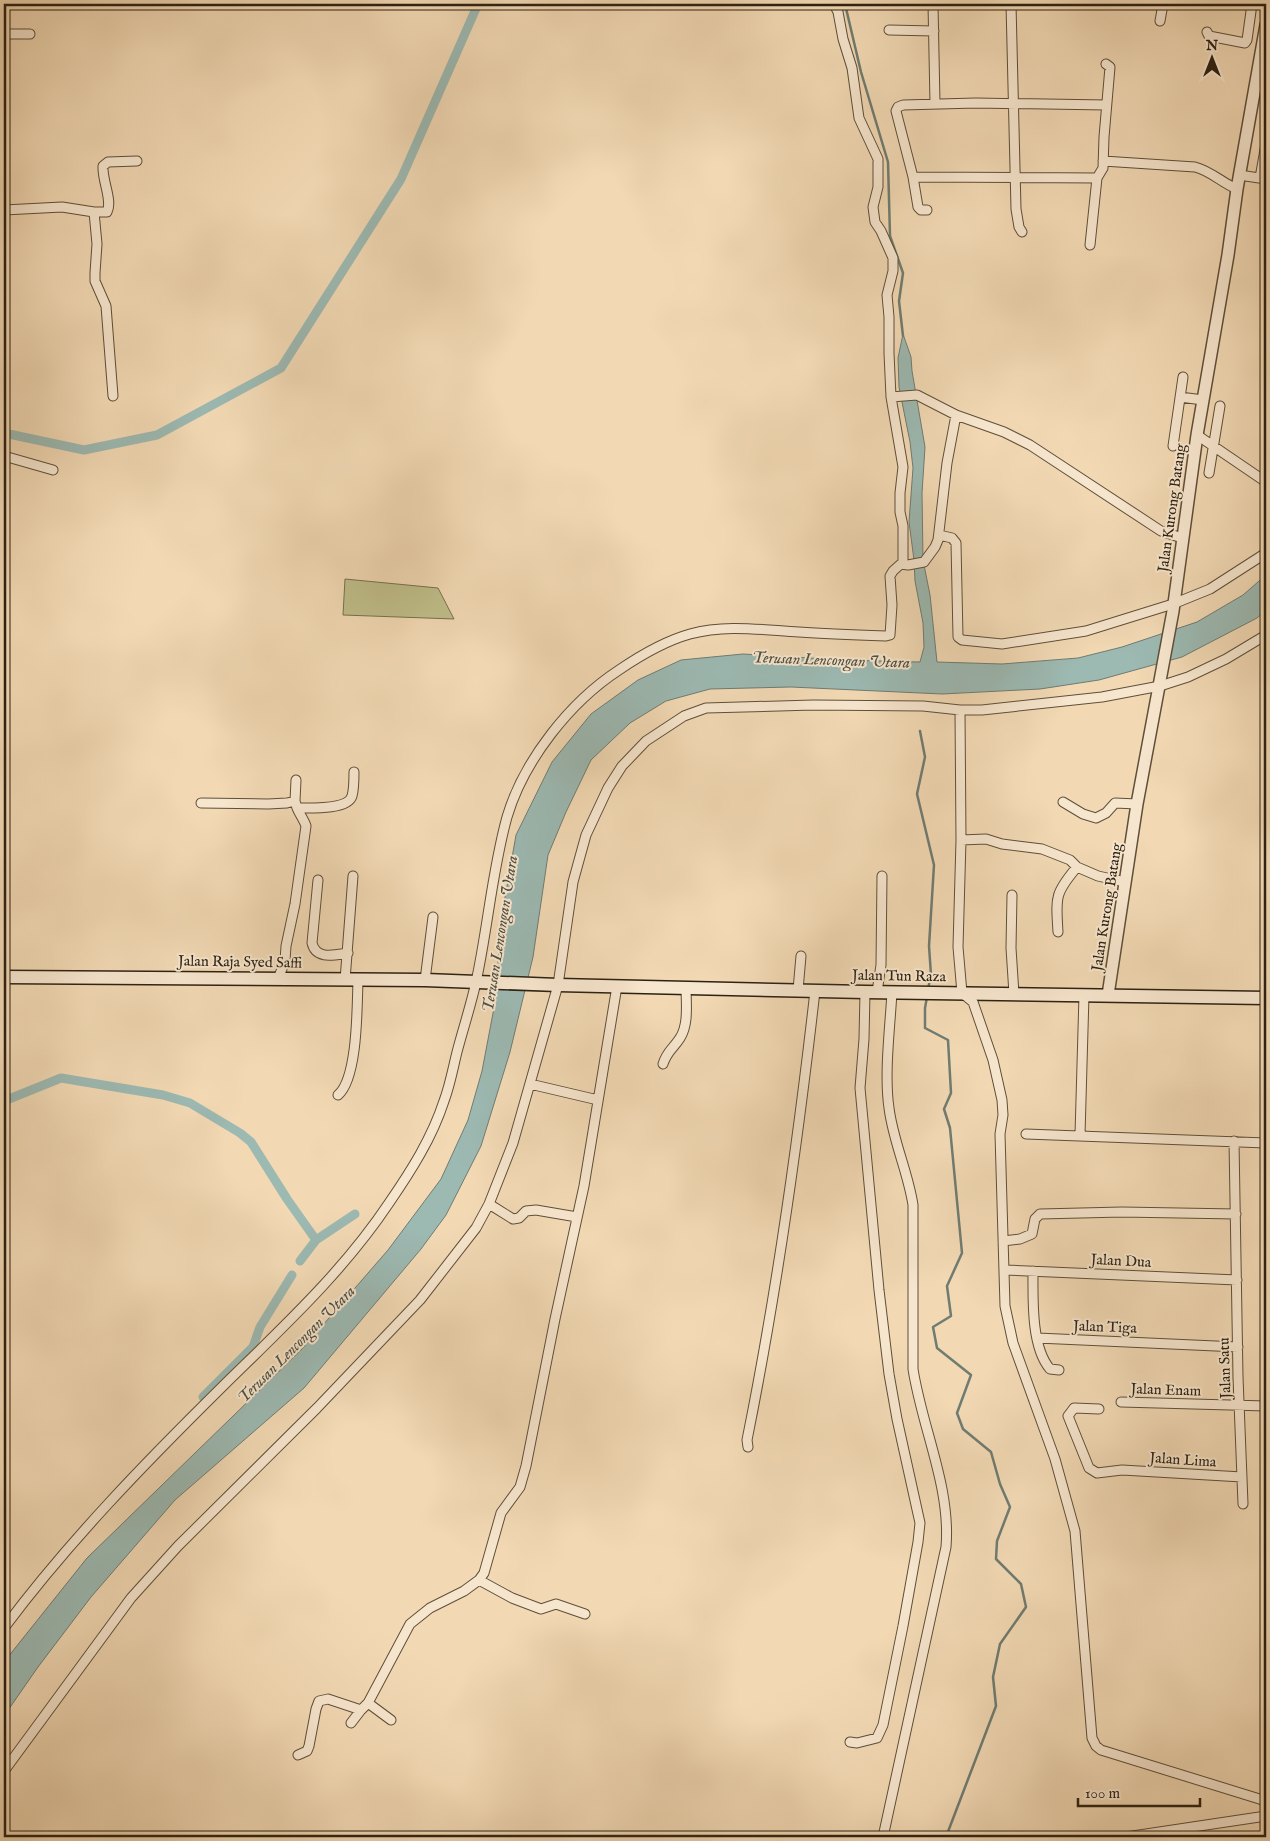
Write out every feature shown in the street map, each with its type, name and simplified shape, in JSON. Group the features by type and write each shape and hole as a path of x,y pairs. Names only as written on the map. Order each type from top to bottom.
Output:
{"main road":[{"name":"Jalan Raja Syed Saffi","path":"4,977 425,980 531,984"},
{"name":"Jalan Tun Raza","path":"531,984 815,991 1266,998"}],"street":[{"path":"4,1628 60,1557 99,1514 346,1262 382,1213 417,1160 433,1130 445,1100 478,982 497,861 508,813 540,748 575,706 602,681 641,656 666,643 691,634 721,629 746,628 888,636 891,633 890,576 903,560 904,537 900,512 903,467 894,397 887,295 893,271 893,258 875,222 873,207 878,187 878,159 859,118 852,68 843,39 838,12 834,4"},
{"path":"933,4 936,104"},
{"path":"1011,4 1016,209 1019,227 1022,232"},
{"path":"1160,21 1163,4"},
{"path":"1207,32 1209,36 1245,43 1252,4"},
{"name":"Jalan Kurong Batang","path":"1108,995 1138,804 1173,608 1197,435 1228,255 1239,175 1266,24"},
{"path":"889,30 934,30"},
{"path":"4,34 30,34"},
{"path":"1090,245 1097,178 1103,168 1110,67 1106,64"},
{"path":"927,210 921,210 918,207 913,178 896,111 898,107 903,105 1014,103 1106,105"},
{"path":"1239,175 1263,179 1266,144"},
{"path":"4,210 62,207 106,212 110,204 103,178 104,166 108,162 137,161"},
{"path":"1103,161 1195,167 1207,170 1237,189"},
{"path":"913,178 1097,178"},
{"path":"94,212 97,244 95,273 96,281 106,306 113,396"},
{"path":"1173,446 1183,377"},
{"path":"894,397 917,395 956,415 1004,432 1030,445 1161,531 1182,538"},
{"path":"1180,397 1203,400"},
{"path":"1209,473 1220,406"},
{"path":"901,564 908,565 924,562 936,547 956,415"},
{"path":"1197,435 1266,482"},
{"path":"4,456 53,470"},
{"path":"939,535 952,538 956,543 958,635 962,640 1002,644 1086,631 1173,608 1210,589 1266,553"},
{"path":"4,1771 131,1598 178,1546 317,1408 420,1300 476,1228 489,1204 513,1143 558,986 574,882 586,835 601,800 615,776 635,751 660,730 696,710 718,707 813,705 923,706 982,710 1102,697 1160,686 1188,677 1226,659 1266,635"},
{"path":"960,710 961,840 958,947 962,993 974,1002 993,1060 1002,1100 1003,1115 1000,1134 1005,1306 1013,1343 1055,1459 1075,1531 1085,1642 1090,1730 1093,1742 1101,1750 1266,1801"},
{"path":"201,803 287,803 335,806 347,803 352,797 354,772"},
{"path":"278,979 286,961 286,946 295,904 306,826 305,822 301,819 296,805 296,780"},
{"path":"1063,802 1083,814 1096,818 1106,813 1116,803 1138,804"},
{"path":"961,840 986,839 1002,844 1042,849 1070,860 1077,868 1098,876 1125,882"},
{"path":"1058,932 1057,898 1062,886 1077,868"},
{"path":"338,1094 347,1084 352,1066 352,980 348,953 353,876"},
{"path":"850,1742 857,1743 877,1738 883,1725 905,1617 920,1523 889,1374 860,1088 864,1039 871,992 881,965 882,876"},
{"path":"318,880 312,943 314,950 318,954 348,953"},
{"path":"1012,895 1011,948 1014,994"},
{"path":"425,980 433,917"},
{"path":"798,990 801,956"},
{"path":"351,1723 364,1707 410,1624 430,1608 464,1591 479,1580 488,1564 501,1513 520,1487 526,1466 577,1217 617,986"},
{"path":"663,1064 666,1055 682,1035 686,1019 686,987"},
{"path":"748,1447 747,1440 766,1346 800,1126 815,991"},
{"path":"883,1837 946,1547 948,1525 943,1492 917,1393 913,1369 913,1205 910,1184 893,1130 889,1107 892,992"},
{"path":"1080,1135 1084,995"},
{"path":"530,1084 598,1100"},
{"path":"1026,1134 1266,1143"},
{"name":"Jalan Satu","path":"1234,1141 1243,1504"},
{"path":"489,1204 513,1219 519,1218 526,1211 536,1210 577,1217"},
{"path":"1003,1241 1020,1239 1032,1234 1035,1219 1040,1214 1122,1212 1236,1214"},
{"name":"Jalan Dua","path":"1005,1270 1237,1280"},
{"path":"1032,1271 1037,1338 1046,1365 1050,1369 1059,1370"},
{"name":"Jalan Tiga","path":"1037,1338 1238,1347"},
{"name":"Jalan Enam","path":"1121,1402 1266,1406"},
{"name":"Jalan Lima","path":"1100,1409 1074,1408 1068,1416 1088,1468 1097,1473 1122,1470 1242,1477"},
{"path":"479,1580 512,1598 541,1609 556,1604 585,1614"},
{"path":"298,1756 306,1751 309,1746 319,1701 328,1700 364,1707 391,1720"},
{"path":"1126,1837 1266,1816"}],"shaded area":[{"path":"345,579 438,588 454,619 343,615"}],"water":[{"name":"Terusan Lencongan Utara","path":"903,334 911,357 925,447 922,493 923,560 930,595 937,662 1002,664 1078,658 1122,647 1197,622 1243,595 1266,575 1266,610 1257,618 1182,657 1099,680 1040,689 942,694 791,687 710,689 666,701 630,723 591,760 548,855 533,957 510,1052 481,1146 446,1215 421,1249 304,1388 175,1500 91,1597 4,1716 4,1662 87,1558 303,1348 388,1250 441,1179 468,1120 482,1071 494,1008 503,909 516,835 552,762 591,714 638,680 681,660 743,654 920,662 924,647 923,623 915,581 909,522 913,468 899,387 898,358"}],"waterway":[{"path":"4,433 84,450 157,435 281,368 401,179 478,4"},
{"path":"845,4 861,72 888,162 890,236 903,273 899,301 903,336"},
{"path":"920,731 925,757 917,794 934,865 929,946 931,975 928,989"},
{"path":"927,997 925,1028 948,1040 951,1093 944,1109 950,1128 962,1253 947,1286 951,1316 933,1327 937,1348 971,1375 957,1413 963,1429 991,1452 1000,1484 1010,1507 997,1541 996,1559 1021,1584 1026,1607 1000,1644 993,1677 996,1706 946,1837"},
{"path":"4,1101 61,1078 163,1095 190,1103 240,1133 251,1142 287,1199 316,1240 300,1261"},
{"path":"316,1240 355,1214"},
{"path":"203,1397 253,1347 260,1327 292,1275"}]}
